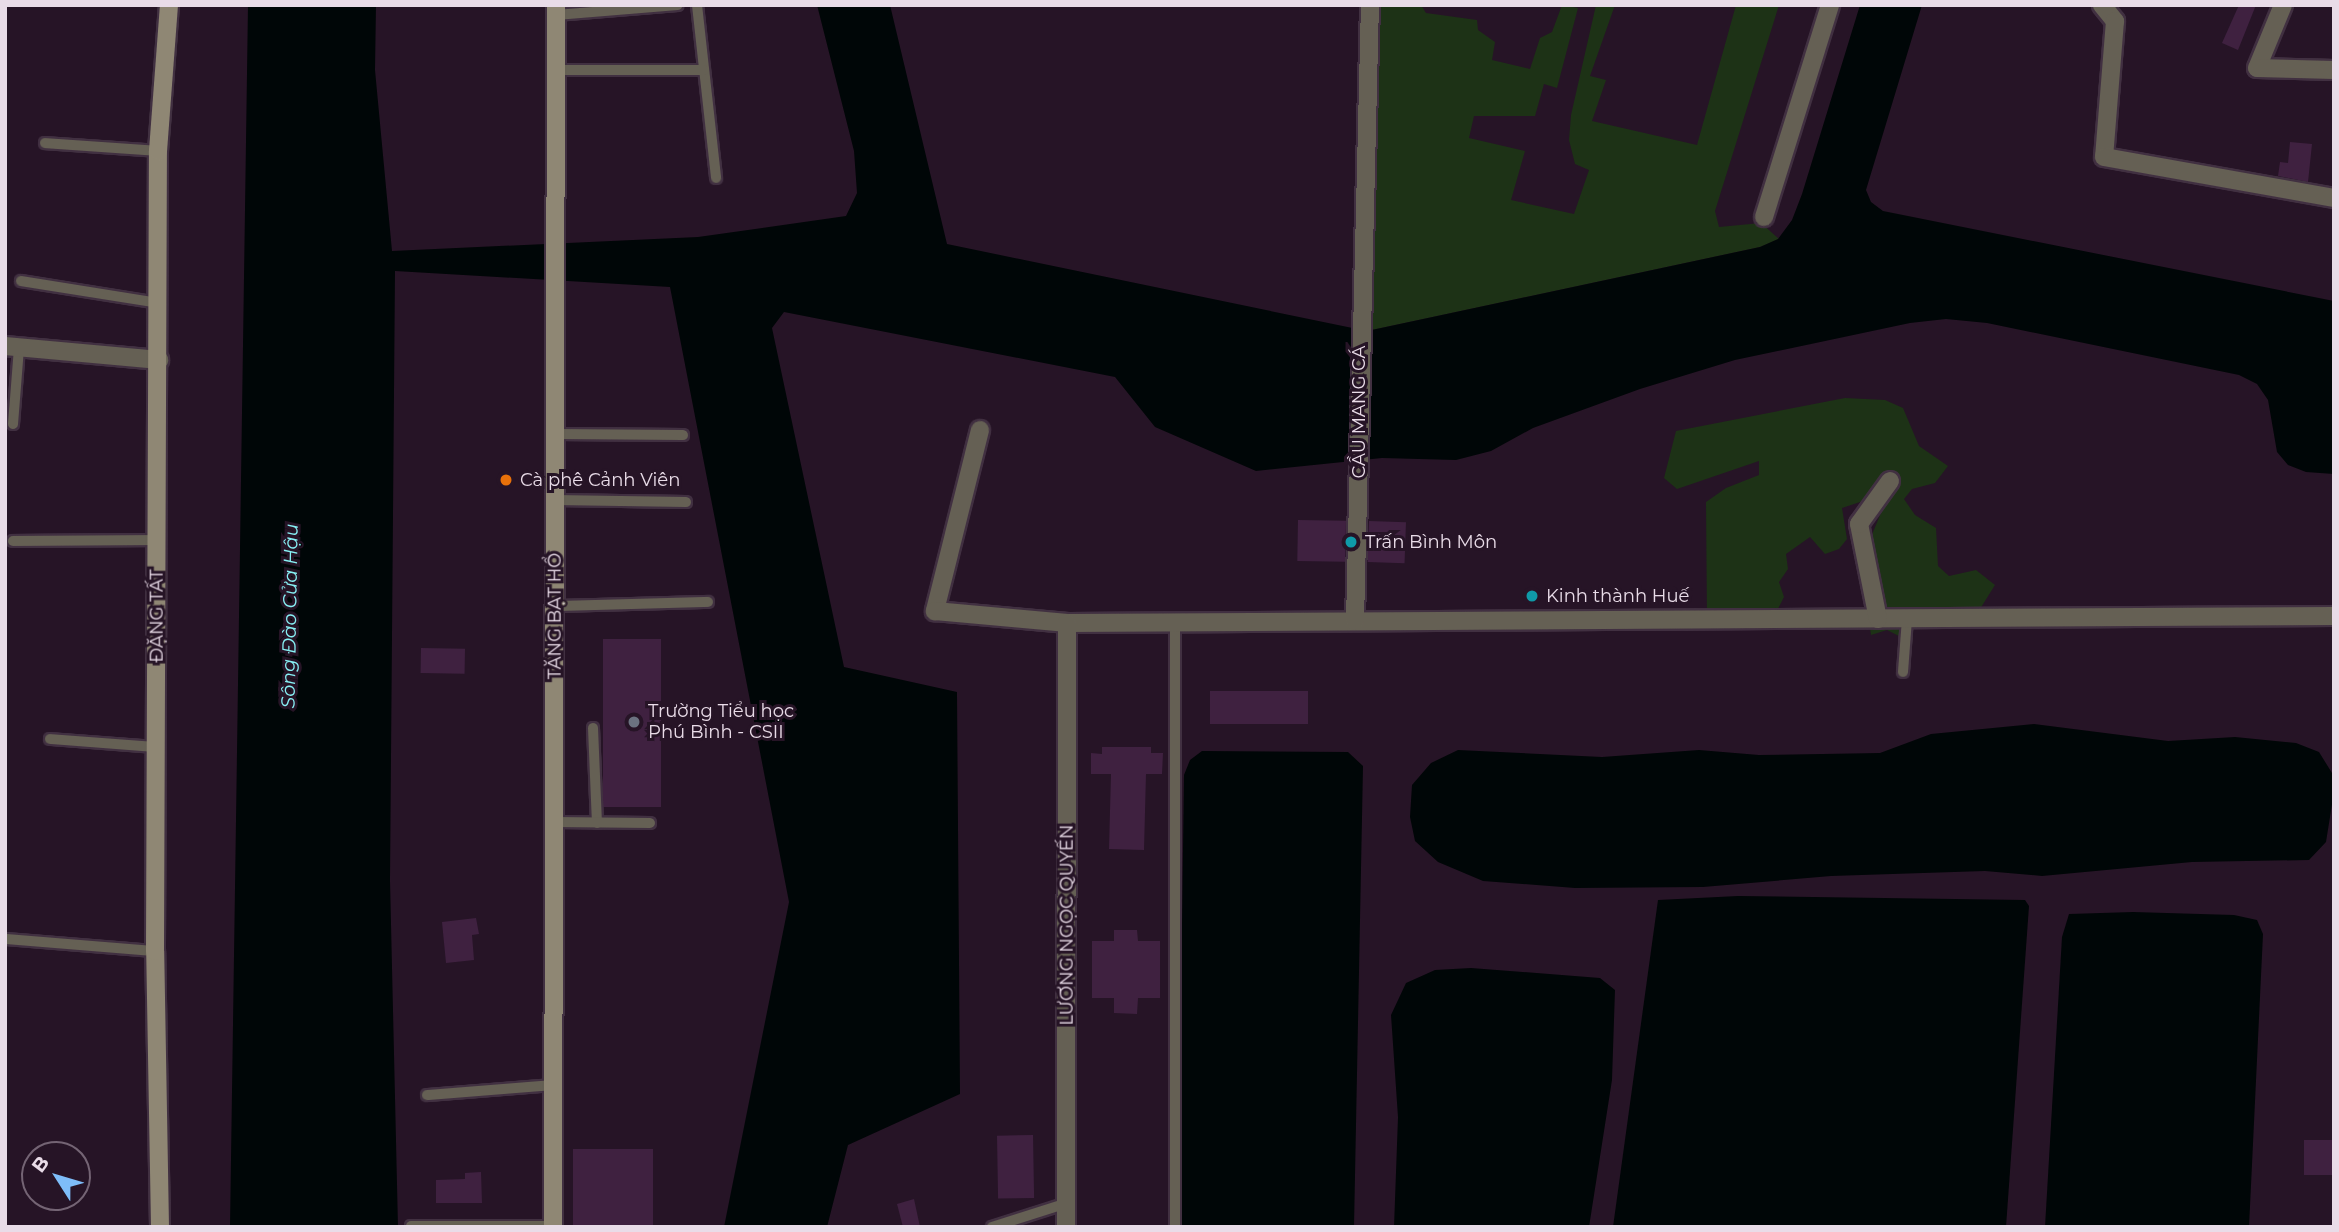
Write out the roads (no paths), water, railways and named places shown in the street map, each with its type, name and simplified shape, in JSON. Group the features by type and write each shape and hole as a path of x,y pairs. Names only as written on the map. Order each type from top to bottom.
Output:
{"street":[{"name":"ĐẶNG TẤT","path":"160,1227 155,951 158,151 169,5"},
{"name":"CẦU MANG CÁ","path":"1355,621 1359,315 1370,5"},
{"path":"1764,218 1830,5"},
{"path":"2102,5 2115,21 2104,157 2334,198"},
{"path":"2283,5 2257,68 2334,70"},
{"name":"TĂNG BẠT HỔ","path":"553,1226 556,10"},
{"path":"12,346 159,360"},
{"path":"980,430 935,611 1067,623 2334,616"},
{"path":"1878,619 1859,524 1890,481"},
{"name":"LƯƠNG NGỌC QUYẾN","path":"1066,1227 1067,623"}],"lane":[{"path":"556,10 678,5"},
{"path":"696,5 716,178"},
{"path":"556,71 704,69"},
{"path":"45,143 158,151"},
{"path":"21,281 159,303"},
{"path":"12,346 13,424"},
{"path":"555,434 683,435"},
{"path":"555,500 686,502"},
{"path":"13,541 157,540"},
{"path":"555,606 708,602"},
{"path":"1903,672 1907,618"},
{"path":"1175,623 1175,1227"},
{"path":"593,728 597,823"},
{"path":"50,739 157,747"},
{"path":"555,822 650,823"},
{"path":"5,939 155,951"},
{"path":"427,1095 555,1085"},
{"path":"992,1227 1067,1203"},
{"path":"411,1227 553,1226"}],"water":[{"name":"Sông Đào Cửa Hậu","path":"248,5 376,5 375,70 392,251 698,237 846,216 857,193 854,151 817,5 890,5 947,244 1367,331 1760,247 1778,239 1792,220 1802,194 1860,5 1922,5 1866,190 1871,202 1883,211 2334,301 2334,474 2306,472 2288,465 2277,452 2268,400 2257,384 2239,375 1987,323 1946,319 1910,323 1735,360 1640,389 1533,428 1491,451 1456,460 1382,458 1256,471 1155,427 1115,377 784,312 772,328 844,667 957,692 960,1094 848,1145 827,1227 724,1227 789,902 670,287 395,271 390,880 398,1227 230,1227"},
{"path":"2034,724 2168,741 2235,737 2296,743 2319,752 2332,773 2334,792 2326,842 2309,860 2192,862 2042,876 1985,871 1831,876 1703,887 1575,888 1483,881 1438,862 1415,841 1410,817 1412,785 1431,763 1458,750 1602,757 1699,750 1759,755 1880,753 1931,734"},
{"path":"1202,751 1348,752 1363,766 1354,1227 1178,1227 1184,775 1190,760"},
{"path":"1738,896 2025,900 2029,906 2006,1227 1613,1227 1658,900"},
{"path":"2133,912 2234,915 2257,920 2263,934 2249,1227 2045,1227 2062,937 2069,914"},
{"path":"1471,968 1600,978 1615,990 1612,1080 1589,1227 1394,1227 1398,1117 1391,1015 1406,983 1435,970"}],"place":[{"name":"Cà phê Cảnh Viên","path":"506,480"},
{"name":"Trấn Bình Môn","path":"1351,542"},
{"name":"Kinh thành Huế","path":"1532,596"},
{"name":"Trường Tiểu học Phú Bình - CSII","path":"634,722"}]}
